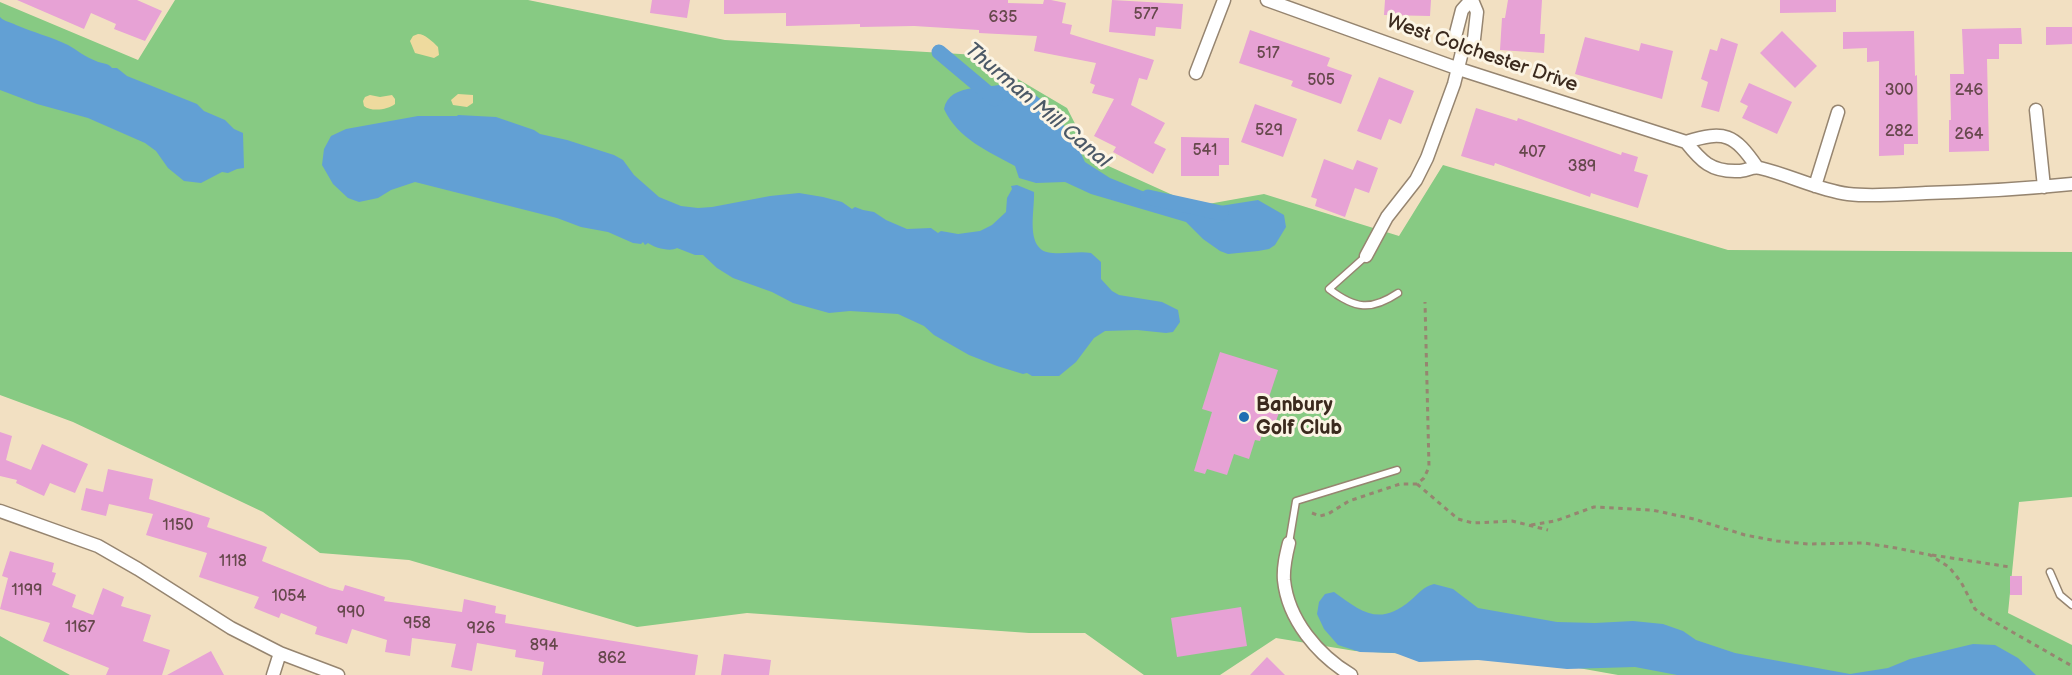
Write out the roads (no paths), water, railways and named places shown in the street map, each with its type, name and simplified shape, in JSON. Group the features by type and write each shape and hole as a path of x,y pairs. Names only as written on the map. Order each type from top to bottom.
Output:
{"street":[{"path":"1196,73 1224,0"},
{"name":"West Colchester Drive","path":"1268,0 1459,69 1686,141 1708,135 1729,138 1742,145 1757,167"},
{"path":"1366,256 1387,217 1416,180 1427,158 1459,69 1462,52 1474,39 1477,12 1472,0 1462,10 1455,37 1462,52"},
{"path":"2036,110 2044,187"},
{"path":"1815,186 1838,112"},
{"path":"1686,141 1699,159 1711,167 1739,171 1757,167 1846,194 2010,190 2072,184"},
{"path":"0,511 98,546 231,628 280,653 338,675"},
{"path":"1289,543 1284,562 1284,580 1288,599 1296,618 1320,652 1351,675"},
{"path":"273,675 280,653"}],"lane":[{"path":"1366,256 1329,289 1344,301 1366,306 1383,303 1398,293"},
{"path":"1289,543 1296,501 1397,470"},
{"path":"2050,572 2060,595 2072,605"}],"water":[{"path":"0,17 22,28 62,42 98,62 117,68 127,76 197,104 204,111 225,120 234,129 243,133 244,168 228,173 222,172 201,183 184,181 168,168 156,151 145,143 88,118 37,104 0,90"},
{"path":"1012,82 1019,83 1050,106 1076,143 1085,162 1110,178 1182,207 1201,209 1258,200 1284,215 1286,227 1275,245 1269,249 1228,254 1203,239 1186,222 1091,194 1065,182 1036,183 1019,178 1015,166 965,136 944,109 954,94 963,90"},
{"path":"418,116 496,117 540,134 614,155 623,160 634,175 659,197 681,206 712,207 799,193 842,202 852,209 855,207 874,212 907,229 931,228 938,233 941,231 958,234 980,231 992,225 1006,212 1011,186 1017,185 1034,192 1033,230 1038,246 1044,251 1053,253 1091,253 1101,262 1101,279 1112,291 1119,295 1162,302 1178,310 1180,322 1173,332 1166,333 1137,330 1105,331 1094,338 1076,362 1059,376 1032,376 969,355 934,335 924,326 898,314 850,311 829,313 793,303 772,292 733,278 703,255 695,255 677,248 658,248 648,243 645,245 643,242 633,243 608,232 581,227 557,218 415,182 391,190 378,198 359,202 348,198 333,184 322,165 324,149 331,136 346,129"},
{"path":"1434,584 1453,589 1478,608 1557,622 1633,621 1663,624 1683,631 1696,640 1735,653 1850,674 1888,668 1910,659 1973,644 1995,645 2018,658 2036,675 1677,675 1635,667 1567,669 1478,660 1419,662 1395,653 1360,652 1338,645 1324,629 1317,614 1319,602 1325,594 1334,592 1362,610 1380,615 1400,608"}],"waterway":[{"name":"Thurman Mill Canal","path":"939,52 995,99"},
{"name":"Thurman Mill Canal","path":"1148,197 1221,213"}],"place":[{"name":"Banbury Golf Club","path":"1244,417"}]}
